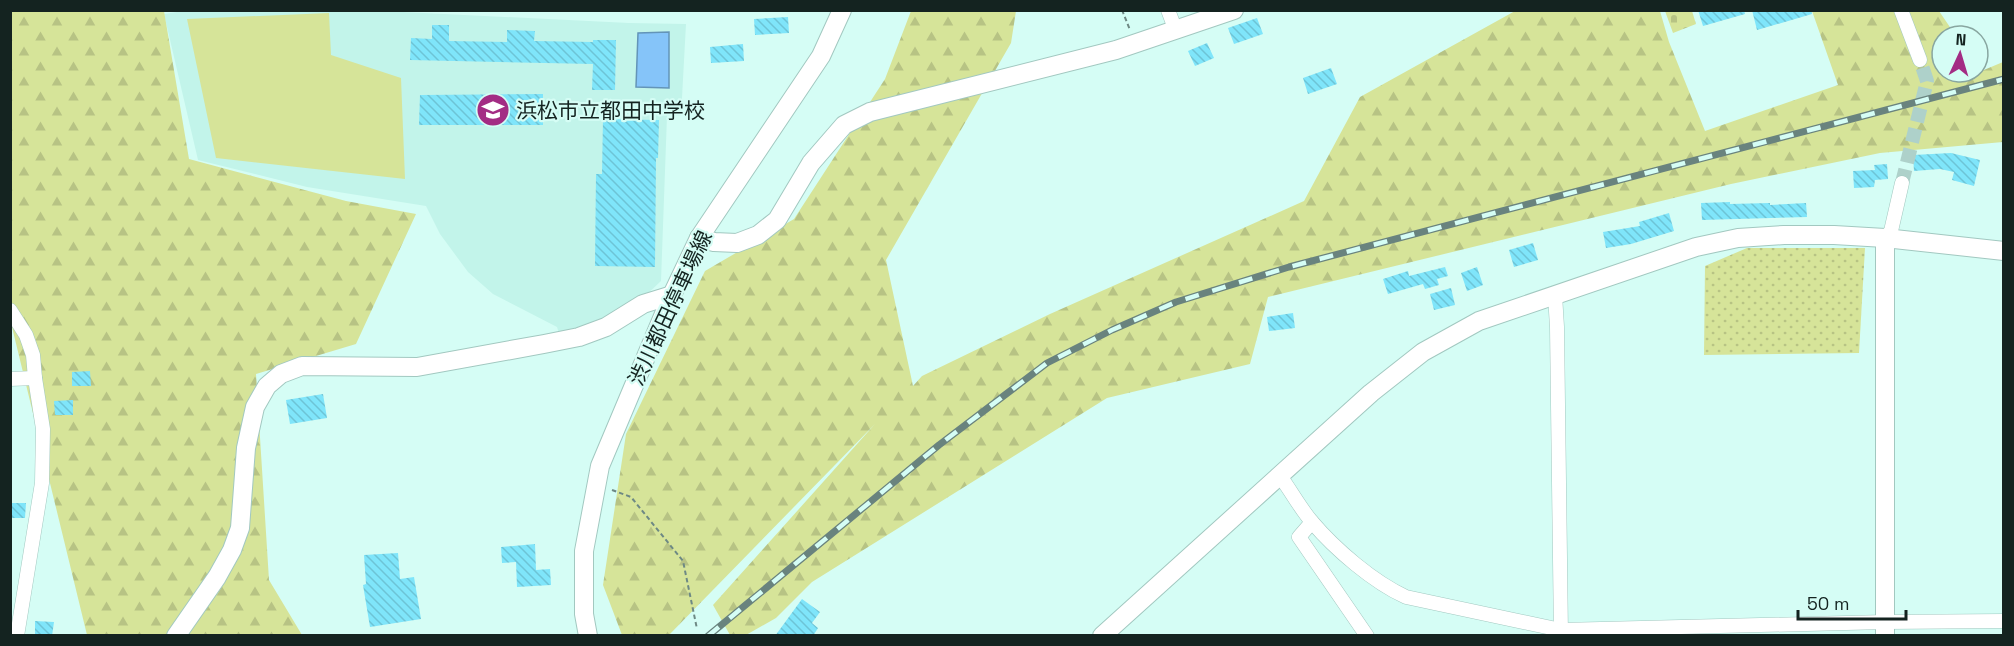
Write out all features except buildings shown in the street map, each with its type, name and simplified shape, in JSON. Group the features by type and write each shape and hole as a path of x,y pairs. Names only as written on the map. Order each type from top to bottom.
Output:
{"street":[{"name":"渋川都田停車場線","path":"588,636 584,614 584,551 600,466 699,238 821,56 842,10"},
{"path":"1168,10 1176,31"},
{"path":"699,238 714,242 737,243 758,235 777,220 811,163 844,125 870,112 1116,50 1234,10"},
{"path":"1901,10 1920,60"},
{"path":"1885,629 1885,238 1891,231 1902,183"},
{"path":"1102,636 1371,393 1423,352 1479,321 1696,247 1738,238 1784,235 1885,238 2004,251"},
{"path":"1555,295 1560,634"},
{"path":"176,636 217,577 232,550 240,528 246,448 255,407 267,386 281,374 302,366 417,367 544,344 579,337 597,330 643,304 672,296"},
{"path":"10,310 26,335 33,355 34,378 43,429 42,483 17,636"},
{"path":"10,379 34,378"},
{"path":"1280,476 1312,522 1360,568 1399,594 1560,634 1885,629 2004,621"},
{"path":"1312,522 1299,537 1367,636"}],"path":[{"path":"611,489 631,497 683,561 697,629"}],"shaded area":[{"path":"190,10 362,10 686,24 681,116 667,116 661,281 641,300 561,340 557,327 493,294 468,272 440,234 426,206 307,187 198,160 164,14"}],"green space":[{"path":"10,11 164,11 189,159 346,201 416,214 356,344 256,374 269,580 302,635 87,635 11,323"},
{"path":"911,11 1016,11 1011,43 886,260 913,386 922,376 1050,314 1304,201 1360,97 1515,11 1660,11 1669,42 1705,131 1838,85 1812,11 1939,11 1948,24 1930,24 1930,84 1990,84 1990,67 2003,62 2003,142 1880,153 1731,184 1268,297 1250,364 1107,398 812,582 776,618 746,635 730,635 713,605 875,424 669,635 622,635 603,585 626,434 705,271 794,219 885,79"},
{"path":"1665,11 1692,11 1696,24 1673,33"},
{"path":"329,13 331,55 401,78 405,179 216,158 187,19"},
{"path":"1747,248 1865,248 1859,353 1704,355 1705,266"}],"water":[{"path":"669,32 669,88 636,87 638,33"}],"tunnel":[{"path":"1902,183 1927,81 1920,60"}],"railway":[{"path":"708,636 939,445 1047,363 1112,330 1176,302 1289,267 2004,79"}],"place":[{"name":"浜松市立都田中学校","path":"493,110"}]}
